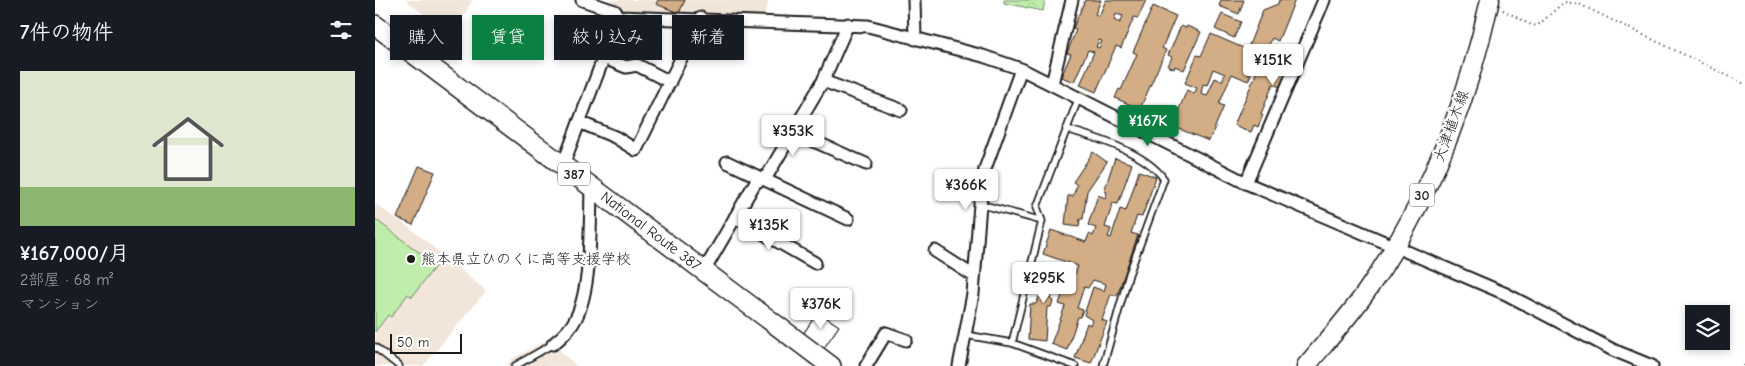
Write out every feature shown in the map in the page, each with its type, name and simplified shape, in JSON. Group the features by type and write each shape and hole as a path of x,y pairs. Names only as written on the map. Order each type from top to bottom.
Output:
{"highway":[{"name":"National Route 387","path":"375,25 831,366"}],"main road":[{"name":"大津植木線","path":"1306,366 1365,294 1394,248 1437,165 1453,127 1490,1"}],"street":[{"path":"582,0 598,2 615,11 618,15"},
{"path":"914,0 915,39"},
{"path":"1052,84 1072,0"},
{"path":"1246,183 1324,0"},
{"path":"744,20 868,26 983,56 1021,69 1246,183 1394,248 1506,294 1613,350 1652,366"},
{"path":"704,271 755,182 767,176 823,81 848,24"},
{"path":"563,165 603,60"},
{"path":"609,60 626,67 637,64 670,82"},
{"path":"579,122 615,137 636,150 681,60"},
{"path":"959,366 966,335 974,276 985,169 1021,69"},
{"path":"823,81 901,110"},
{"path":"793,132 866,164"},
{"path":"727,162 848,220"},
{"path":"553,344 565,335 577,318 584,291 589,248 591,187"},
{"path":"735,217 815,263"},
{"path":"935,251 974,276"},
{"path":"866,366 886,333 906,340"}],"lane":[{"path":"1012,342 1042,221 1037,207 1079,97"},
{"path":"1066,129 1109,142 1157,168 1164,179 1129,274 1103,366"},
{"path":"980,204 1042,221"},
{"path":"966,335 1012,342 1075,366"},
{"path":"515,366 553,344"},
{"path":"375,348 399,366"}],"path":[{"path":"1490,1 1529,24 1537,26 1563,2 1579,4 1745,84"}],"shaded area":[{"path":"406,0 473,0 462,18 462,15 425,15"},
{"path":"611,0 769,0 764,15 628,13 612,4"},
{"name":"熊本県立ひのくに高等支援学校","path":"375,204 410,228 486,291 423,366 375,366"},
{"path":"548,340 577,366 507,366 512,359"}],"green space":[{"path":"1004,0 1045,0 1043,11 1004,3"},
{"path":"375,219 436,265 412,297 408,294 391,317 388,315 375,332"}],"building":[{"path":"658,0 685,0 679,13 656,4"},
{"path":"1085,0 1101,0 1095,14 1099,16 1106,0 1146,0 1138,18 1134,17 1121,48 1116,46 1096,92 1080,85 1094,52 1088,50 1074,82 1061,77 1071,54 1067,53 1076,30 1073,28","holes":["1116,14 1123,16 1120,23 1114,20","1099,40 1102,41 1099,48 1096,47"]},
{"path":"1221,0 1244,0 1239,14 1219,6"},
{"path":"1279,0 1295,0 1278,41 1272,38 1266,52 1261,50 1259,54 1289,67 1280,87 1273,84 1258,127 1254,125 1251,132 1234,125 1258,69 1250,66 1247,73 1251,74 1248,81 1232,74 1219,104 1224,106 1209,141 1172,126 1187,90 1194,94 1197,88 1185,83 1197,55 1201,56 1211,34 1255,53 1257,48 1249,45 1263,10 1278,4","holes":["1213,69 1225,74 1222,81 1215,78 1207,96 1201,94 1203,84 1207,85"]},
{"path":"1153,6 1176,16 1162,48 1166,50 1140,109 1115,98 1119,89 1121,90 1137,54 1133,52"},
{"path":"1222,14 1241,22 1234,38 1215,29"},
{"path":"1181,26 1186,28 1187,26 1201,32 1184,70 1175,66 1174,69 1168,66 1172,57 1168,55"},
{"path":"1093,152 1107,162 1087,191 1083,219 1080,219 1079,227 1065,225 1068,196 1073,196 1077,185 1073,182"},
{"path":"1115,158 1132,164 1118,204 1113,203 1105,227 1111,229 1108,237 1111,238 1120,209 1126,211 1139,171 1156,177 1142,217 1137,216 1131,233 1138,235 1117,296 1111,294 1102,320 1107,322 1091,363 1075,358 1087,323 1090,325 1092,320 1084,315 1093,287 1104,291 1106,284 1093,280 1088,288 1084,287 1077,308 1083,310 1080,317 1078,317 1067,350 1051,344 1065,306 1059,304 1070,272 1075,274 1078,266 1043,254 1051,230 1086,242 1089,234 1093,236 1096,228 1088,225 1098,195 1105,198 1107,192 1104,191"},
{"path":"419,166 435,172 413,225 397,218"},
{"path":"1052,265 1066,274 1050,299 1053,301 1051,307 1047,307 1045,341 1028,339 1030,304 1036,304 1041,293 1036,290"},
{"path":"818,312 839,326 824,348 803,334"},
{"path":"818,312 839,326 824,348 803,334"}],"place":[{"name":"熊本県立ひのくに高等支援学校","path":"411,259"}]}
